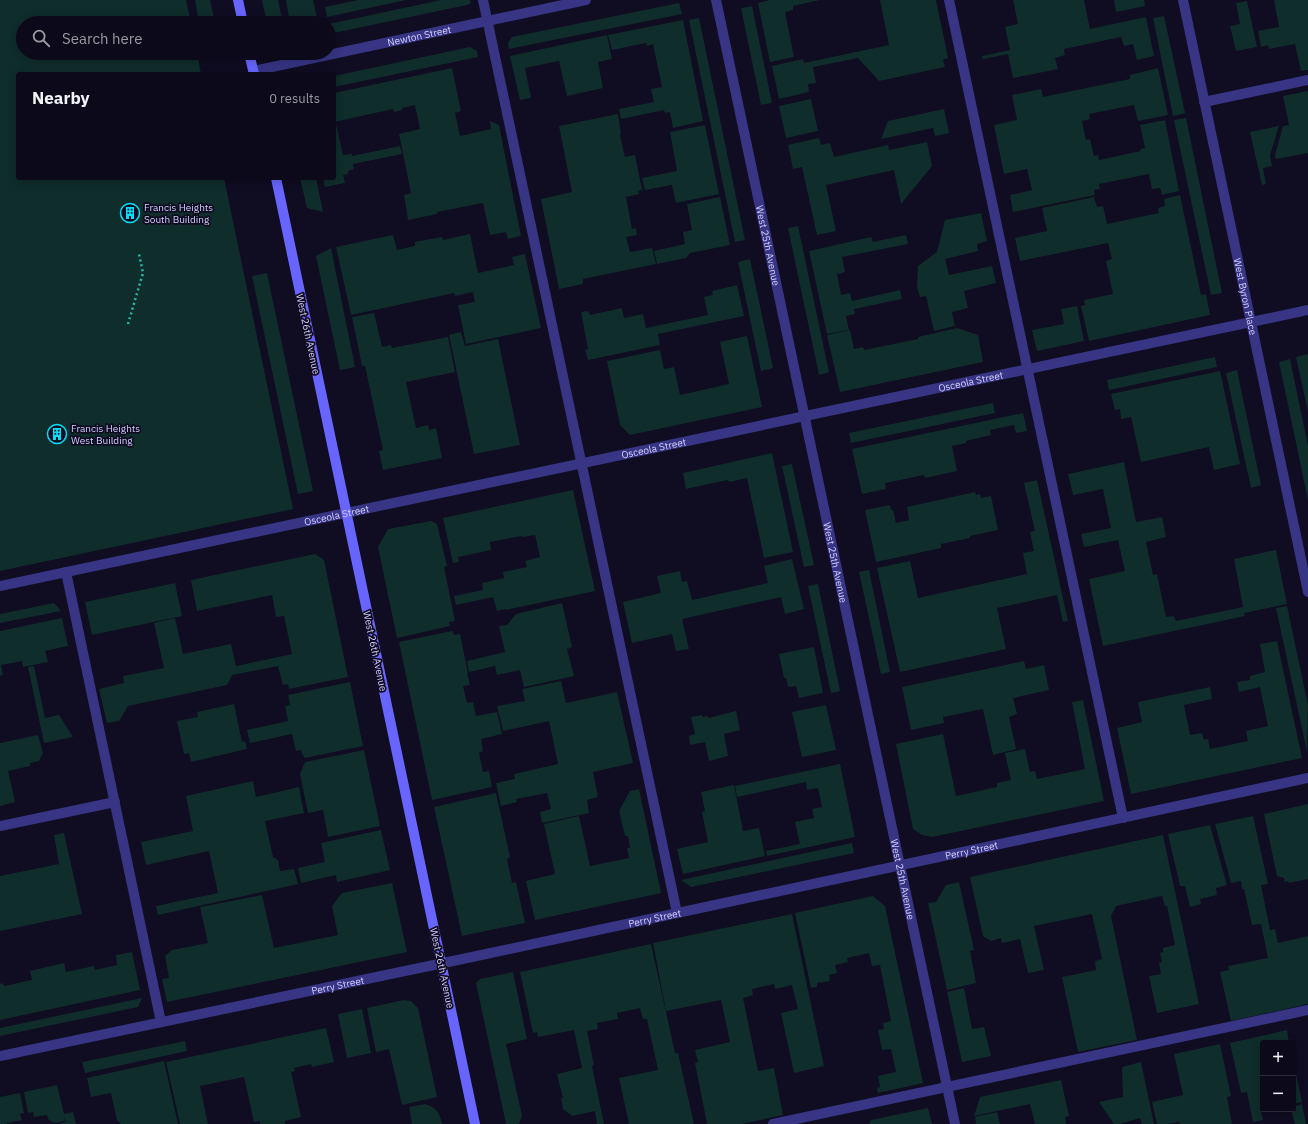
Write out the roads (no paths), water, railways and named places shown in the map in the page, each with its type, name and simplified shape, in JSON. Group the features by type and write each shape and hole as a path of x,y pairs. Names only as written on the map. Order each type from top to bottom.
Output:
{"street":[{"path":"238,0 241,16"},
{"path":"483,0 677,913"},
{"name":"Newton Street","path":"336,55 586,0"},
{"name":"West 25th Avenue","path":"716,0 954,1124"},
{"path":"949,0 1123,818"},
{"name":"West Byron Place","path":"1183,0 1308,592"},
{"path":"250,60 253,72"},
{"name":"Newton Street","path":"258,72 312,60"},
{"path":"1204,102 1308,80"},
{"name":"West 26th Avenue","path":"276,180 440,964 475,1124"},
{"name":"Osceola Street","path":"0,586 1308,310"},
{"path":"66,572 161,1022"},
{"name":"Perry Street","path":"0,1056 440,964 1308,778"},
{"path":"0,826 115,802"},
{"path":"773,1124 1308,1010"}],"place":[{"name":"Francis Heights South Building","path":"130,213"},
{"name":"Francis Heights West Building","path":"57,434"}]}
